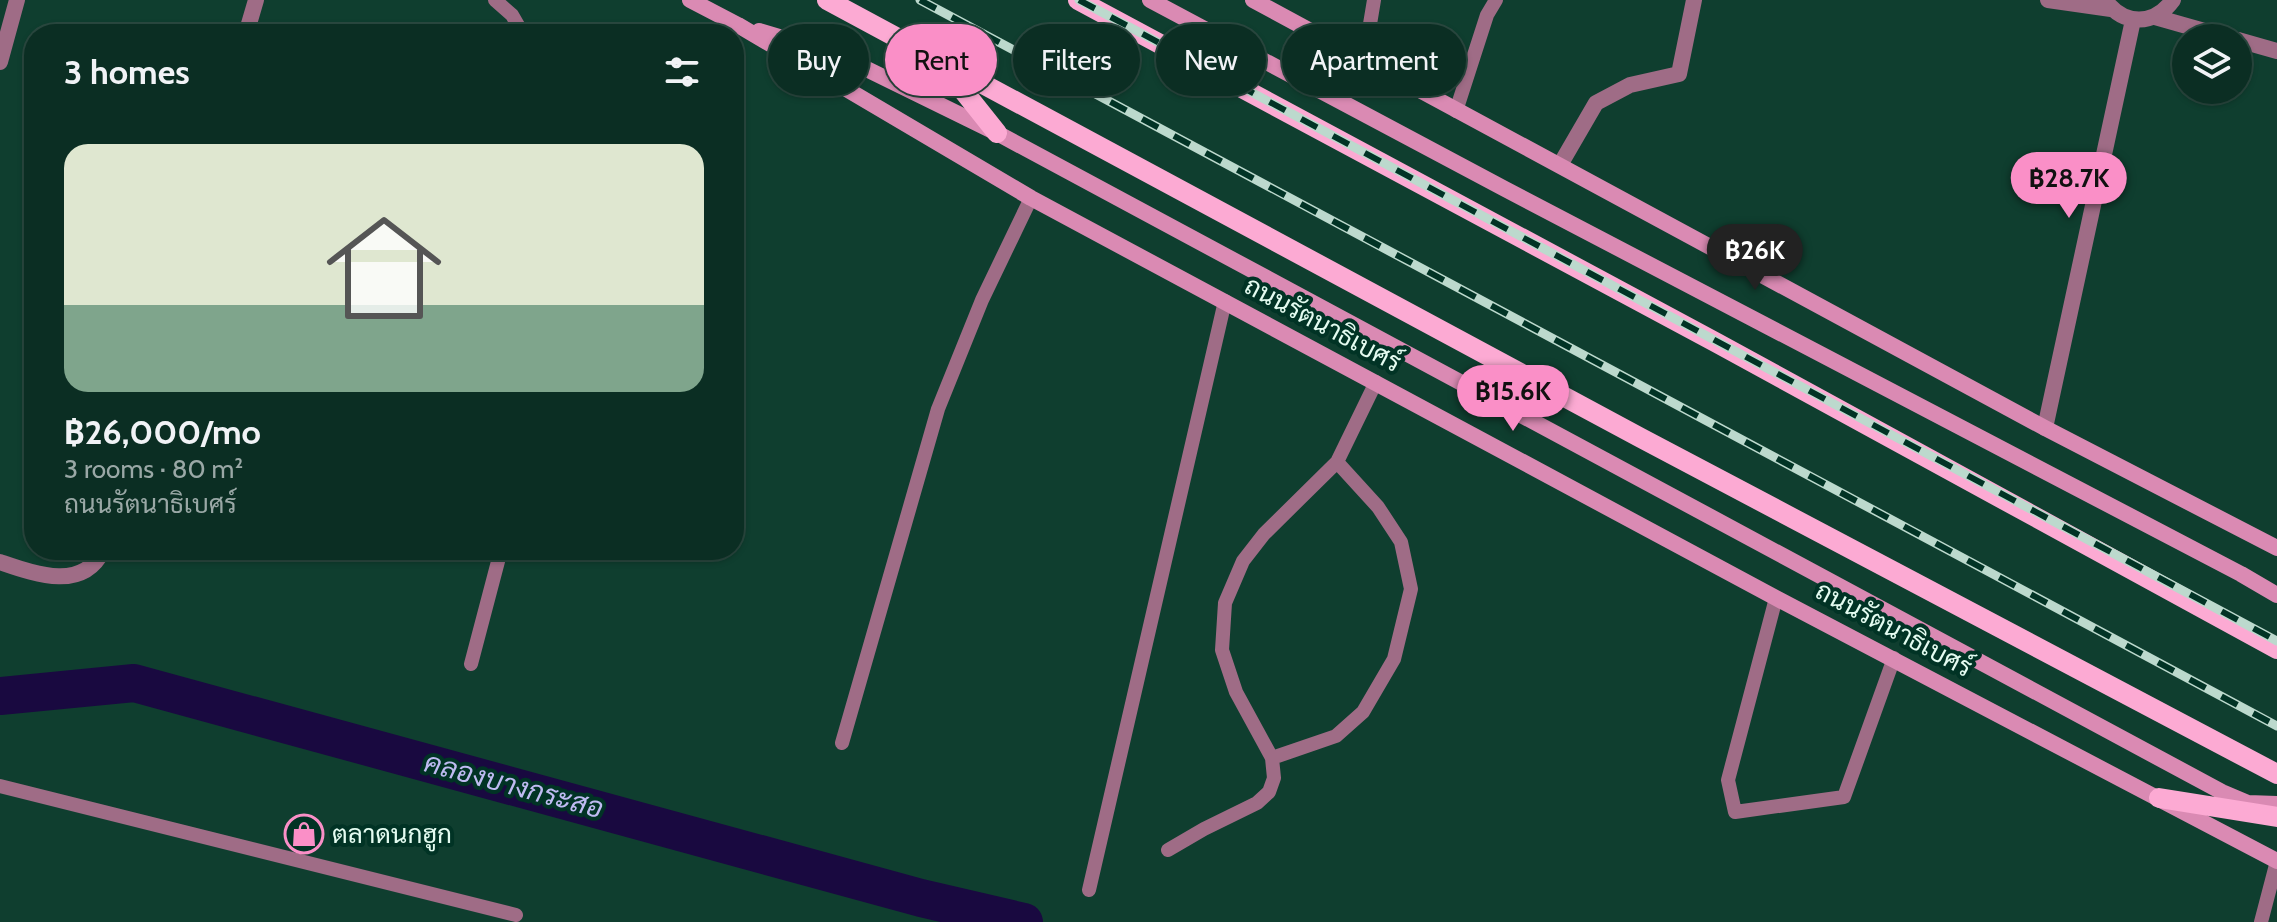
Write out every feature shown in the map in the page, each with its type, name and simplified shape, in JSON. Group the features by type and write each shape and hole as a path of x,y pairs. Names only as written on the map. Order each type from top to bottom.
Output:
{"main road":[{"name":"ถนนรัตนาธิเบศร์","path":"690,0 736,24"},
{"name":"ถนนรัตนาธิเบศร์","path":"827,0 885,31"},
{"path":"1078,0 2277,649"},
{"path":"1150,0 2277,595"},
{"path":"1253,0 1297,24"},
{"path":"744,27 836,54 1004,137 2222,792 2248,803 2277,804"},
{"name":"ถนนรัตนาธิเบศร์","path":"744,29 1031,198 1776,598 2277,861"},
{"name":"ถนนรัตนาธิเบศร์","path":"997,90 1641,438 2277,774"},
{"path":"969,96 1004,137"},
{"path":"1429,96 2045,428 2277,548"},
{"path":"2159,798 2277,817"}],"street":[{"path":"0,62 17,0"},
{"path":"249,24 256,0"},
{"path":"1560,165 1596,103 1630,85 1679,74 1694,0"},
{"path":"2048,0 2108,5 2121,17 2133,20 2155,17 2180,24"},
{"path":"2155,17 2173,0"},
{"path":"2045,428 2133,20"},
{"path":"2252,44 2277,51"},
{"path":"0,562 41,576 70,577 90,569 96,560"}],"lane":[{"path":"495,0 517,24"},
{"path":"1370,24 1374,0"},
{"path":"1456,111 1487,15 1496,0"},
{"path":"842,743 938,409 982,300 1031,198"},
{"path":"1089,890 1225,301"},
{"path":"1168,850 1257,803 1269,792 1274,778 1272,758 1236,692 1222,650 1225,603 1243,561 1264,534 1337,462 1376,382"},
{"path":"1272,758 1336,736 1363,712 1394,659 1411,589 1401,542 1378,507 1337,462"},
{"path":"471,664 498,560"},
{"path":"1776,598 1728,780 1735,812 1844,797 1894,658"},
{"path":"0,786 516,915"},
{"path":"2261,922 2277,861"}],"waterway":[{"name":"คลองบางกระสอ","path":"0,696 134,683 921,898 1024,922"}],"railway":[{"path":"920,0 2277,726"},
{"path":"1079,0 2277,641"}],"place":[{"name":"ตลาดนกฮูก","path":"304,834"}]}
